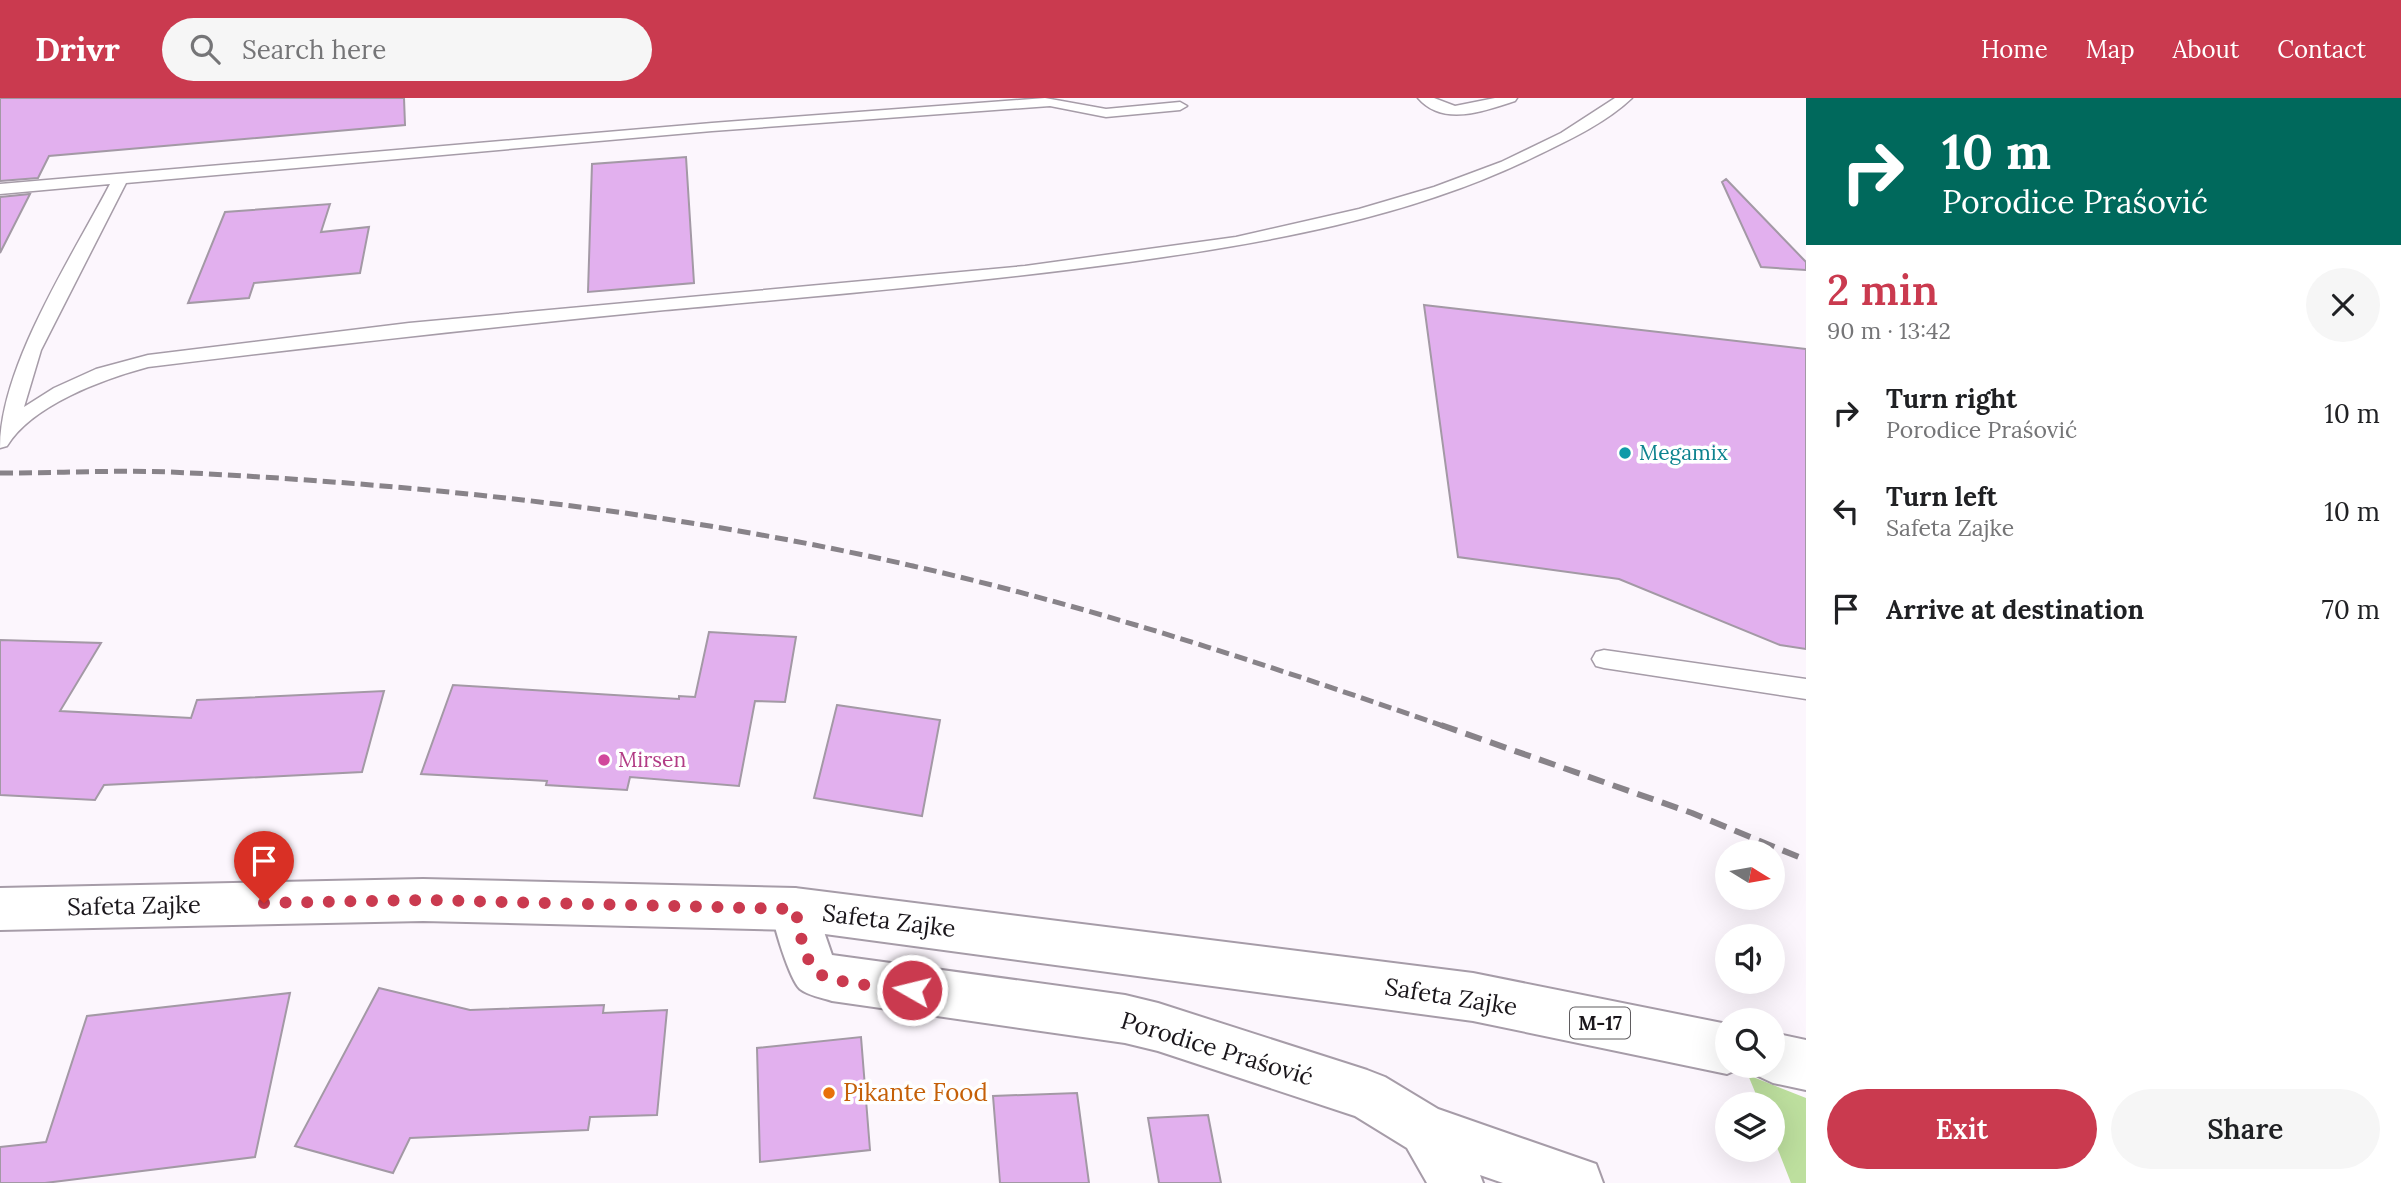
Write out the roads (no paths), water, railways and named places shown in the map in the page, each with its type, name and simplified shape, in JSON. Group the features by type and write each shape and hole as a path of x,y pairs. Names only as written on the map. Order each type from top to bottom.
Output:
{"main road":[{"name":"Safeta Zajke","path":"0,909 423,900 795,909 1473,997 1715,1047"},
{"name":"Porodice Praśović","path":"795,909 807,957 817,973 832,978 1125,1019 1158,1027 1367,1095 1425,1130 1577,1183"},
{"path":"1785,1061 1806,1065"},
{"name":"Porodice Praśović","path":"1425,1130 1457,1183"}],"lane":[{"path":"1425,98 1430,104 1457,111 1510,98"},
{"path":"0,189 546,140 1051,102 1106,113 1180,106"},
{"path":"5,433 61,392 103,373 148,361 409,329 1025,271 1236,242 1363,212 1440,190 1506,165 1554,142 1612,102"},
{"path":"5,433 32,350 120,180"},
{"path":"1604,659 1806,689"}],"railway":[{"path":"0,473 171,472 358,484 544,503 730,529 913,566 1048,600 1248,660 1446,727"},
{"path":"1441,725 1692,813 1806,860"}],"place":[{"name":"Megamix","path":"1625,453"},
{"name":"Mirsen","path":"604,760"},
{"name":"Pikante Food","path":"829,1093"}]}
